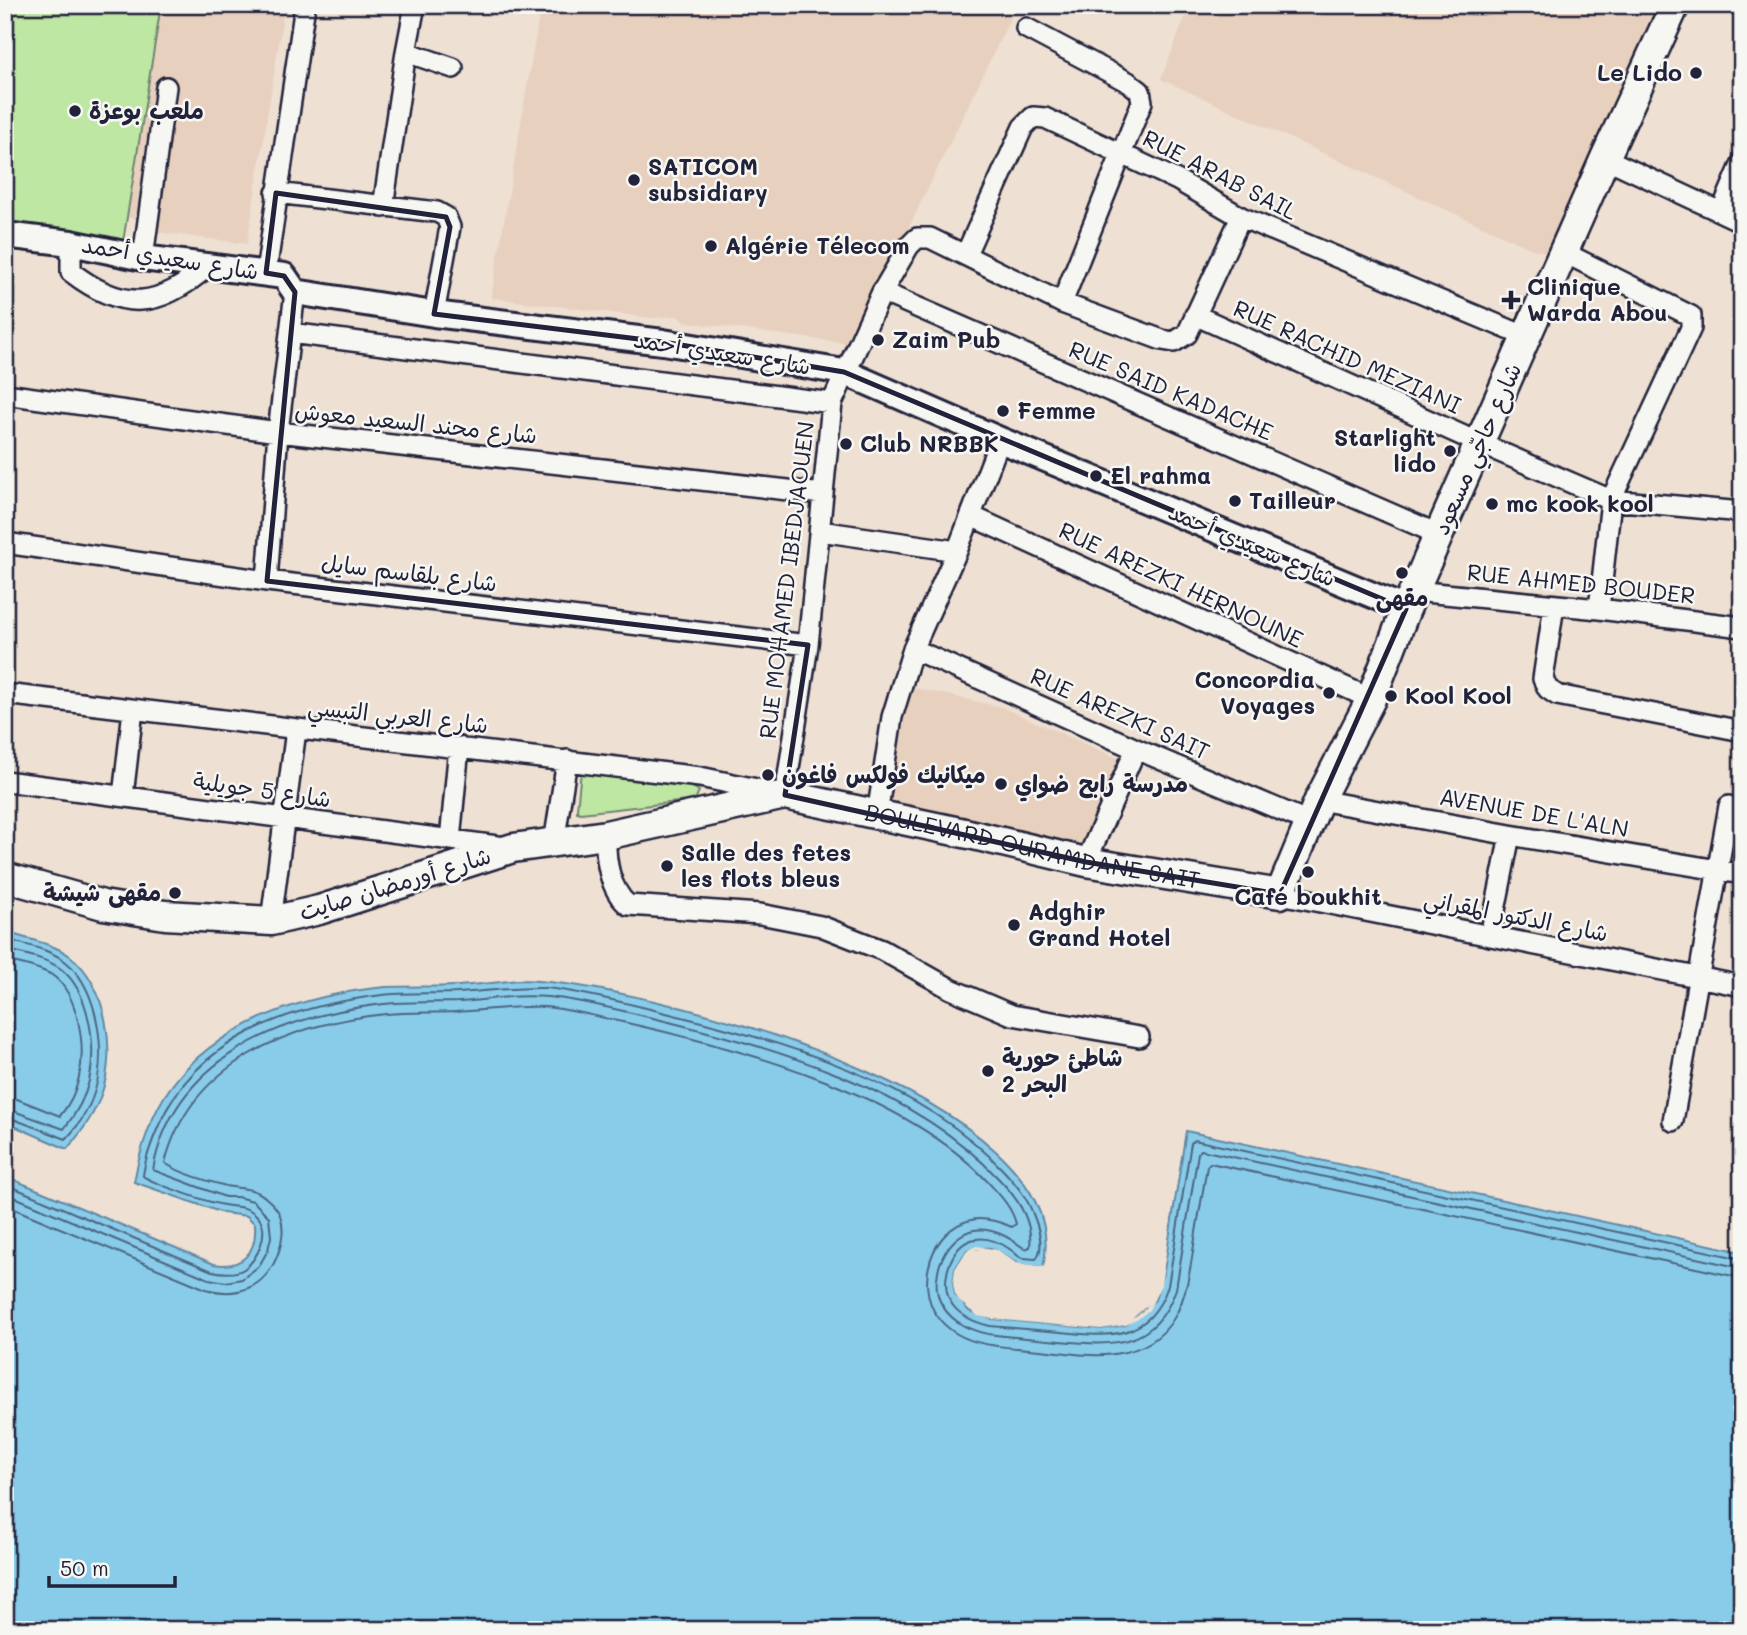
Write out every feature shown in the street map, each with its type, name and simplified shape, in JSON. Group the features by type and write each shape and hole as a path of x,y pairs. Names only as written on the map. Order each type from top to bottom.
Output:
{"main road":[{"name":"شارع حاجّي مسعود","path":"1280,894 1314,811 1371,699 1410,600 1675,5"},
{"name":"BOULEVARD OURAMDANE SAIT","path":"785,795 1086,862 1280,894"},
{"name":"شارع أورمضان صايت","path":"5,877 103,905 165,915 271,921 319,910 513,848 606,835 785,795"}],"street":[{"path":"266,273 305,5"},
{"path":"383,207 415,5"},
{"path":"1026,28 1128,82 1140,91 1142,102 1062,303"},
{"path":"406,52 453,68"},
{"path":"143,258 166,87"},
{"name":"RUE ARAB SAIL","path":"966,254 1023,127 1033,117 1045,118 1179,181 1241,216 1527,337"},
{"path":"1605,158 1742,222"},
{"path":"1721,212 1742,163"},
{"path":"276,193 437,212 446,218 450,227 434,314"},
{"path":"966,254 1062,303 1174,342 1187,334 1241,216"},
{"name":"شارع سعيدي أحمد","path":"5,235 71,243 143,258 284,276 295,292 434,314 663,342 844,372 1000,440 1410,600"},
{"name":"RUE MOHAMED IBEDJAOUEN","path":"785,795 808,645 832,403 882,292 909,246 917,238 930,238 966,254"},
{"path":"71,243 71,272 89,286 114,298 154,299 172,293 208,266"},
{"path":"1563,252 1691,316 1691,328 1611,500 1599,609"},
{"path":"267,581 278,432 295,292"},
{"name":"RUE SAID KADACHE","path":"882,292 1440,535"},
{"name":"RUE RACHID MEZIANI","path":"1195,315 1611,500 1742,512"},
{"path":"290,333 832,403"},
{"name":"شارع محند السعيد معوش","path":"5,394 278,432 823,494"},
{"path":"877,815 892,717 913,649 957,551 1000,440"},
{"name":"RUE AREZKI HERNOUNE","path":"971,516 1371,699"},
{"path":"820,531 957,551"},
{"name":"شارع بلقاسم سايل","path":"5,543 267,581 808,645"},
{"name":"RUE AHMED BOUDER","path":"1410,600 1554,605 1742,626"},
{"path":"1554,605 1543,680 1548,690 1557,695 1742,731"},
{"name":"RUE AREZKI SAIT","path":"913,649 1136,749 1314,811"},
{"name":"شارع العربي التبسي","path":"5,694 700,777 785,795"},
{"path":"123,796 133,710"},
{"path":"271,921 296,730"},
{"path":"450,840 459,747"},
{"path":"1086,862 1136,749"},
{"path":"554,843 567,760"},
{"name":"شارع 5 جويلية","path":"5,780 513,848"},
{"path":"1673,1121 1729,806"},
{"name":"AVENUE DE L'ALN","path":"1314,811 1510,835 1742,874"},
{"path":"606,835 606,850 613,884 617,896 628,905 760,914 821,926 882,950 951,989 1012,1015 1139,1037"},
{"path":"1490,936 1510,835"},
{"name":"شارع الدكتور المقراني","path":"1280,894 1742,986"}],"highlighted area":[{"path":"276,193 446,217 450,227 434,314 663,342 844,372 1406,609 1280,894 1086,862 785,795 808,645 267,581 295,292 284,276 266,273"}],"shaded area":[{"path":"161,5 297,5 295,11 284,10 247,244 157,232 144,221 127,217"},
{"path":"541,5 1017,5 852,344 687,322 677,316 652,318 491,298"},
{"path":"1190,5 1667,5 1550,253 1532,249 1161,79"},
{"name":"مدرسة رابح ضواي","path":"911,687 1001,707 1122,760 1081,848 886,809"}],"green space":[{"name":"ملعب بوعزة","path":"5,5 161,5 123,242 5,228"},
{"path":"581,771 689,785 699,791 695,800 581,813 577,812 577,809"}],"water":[{"path":"5,932 48,945 70,956 93,984 100,1002 108,1040 106,1078 91,1117 67,1149 5,1122"},
{"path":"519,980 578,986 657,1002 748,1027 841,1060 927,1102 995,1151 1037,1206 1043,1267 1018,1263 993,1249 984,1248 967,1250 955,1269 955,1294 969,1311 992,1319 1101,1329 1126,1325 1155,1300 1164,1270 1186,1131 1742,1252 1742,1630 5,1630 5,1176 214,1264 233,1264 246,1256 254,1243 255,1224 247,1216 223,1213 134,1182 143,1145 157,1110 170,1088 190,1065 213,1045 239,1029 267,1015 326,996 386,987 455,986"}],"pier":[{"path":"1185,1127 1161,1285 1149,1310 1138,1319 1126,1325 1101,1329 992,1319 978,1316 960,1302 953,1284 955,1269 967,1250 977,1246 998,1250 1016,1263 1047,1267 1043,1271 1015,1267 997,1253 986,1250 977,1249 970,1253 958,1270 956,1283 963,1300 980,1313 1101,1325 1124,1322 1136,1316 1146,1308 1157,1284 1182,1130"}],"place":[{"name":"Le Lido","path":"1696,73"},
{"name":"ملعب بوعزة","path":"75,111"},
{"name":"SATICOM subsidiary","path":"634,180"},
{"name":"Algérie Télecom","path":"711,246"},
{"name":"Clinique Warda Abou","path":"1511,300"},
{"name":"Zaim Pub","path":"878,340"},
{"name":"Femme","path":"1003,411"},
{"name":"Club NRBBK","path":"846,444"},
{"name":"Starlight lido","path":"1450,451"},
{"name":"El rahma","path":"1096,476"},
{"name":"Tailleur","path":"1235,501"},
{"name":"mc kook kool","path":"1492,504"},
{"name":"مقهى","path":"1402,573"},
{"name":"Concordia Voyages","path":"1329,693"},
{"name":"Kool Kool","path":"1391,696"},
{"name":"ميكانيك فولكس فاغون","path":"768,775"},
{"name":"مدرسة رابح ضواي","path":"1001,784"},
{"name":"Salle des fetes les flots bleus","path":"667,866"},
{"name":"Café boukhit","path":"1308,872"},
{"name":"مقهى شيشة","path":"175,893"},
{"name":"Adghir Grand Hotel","path":"1014,925"},
{"name":"شاطئ حورية البحر 2","path":"988,1071"}]}
